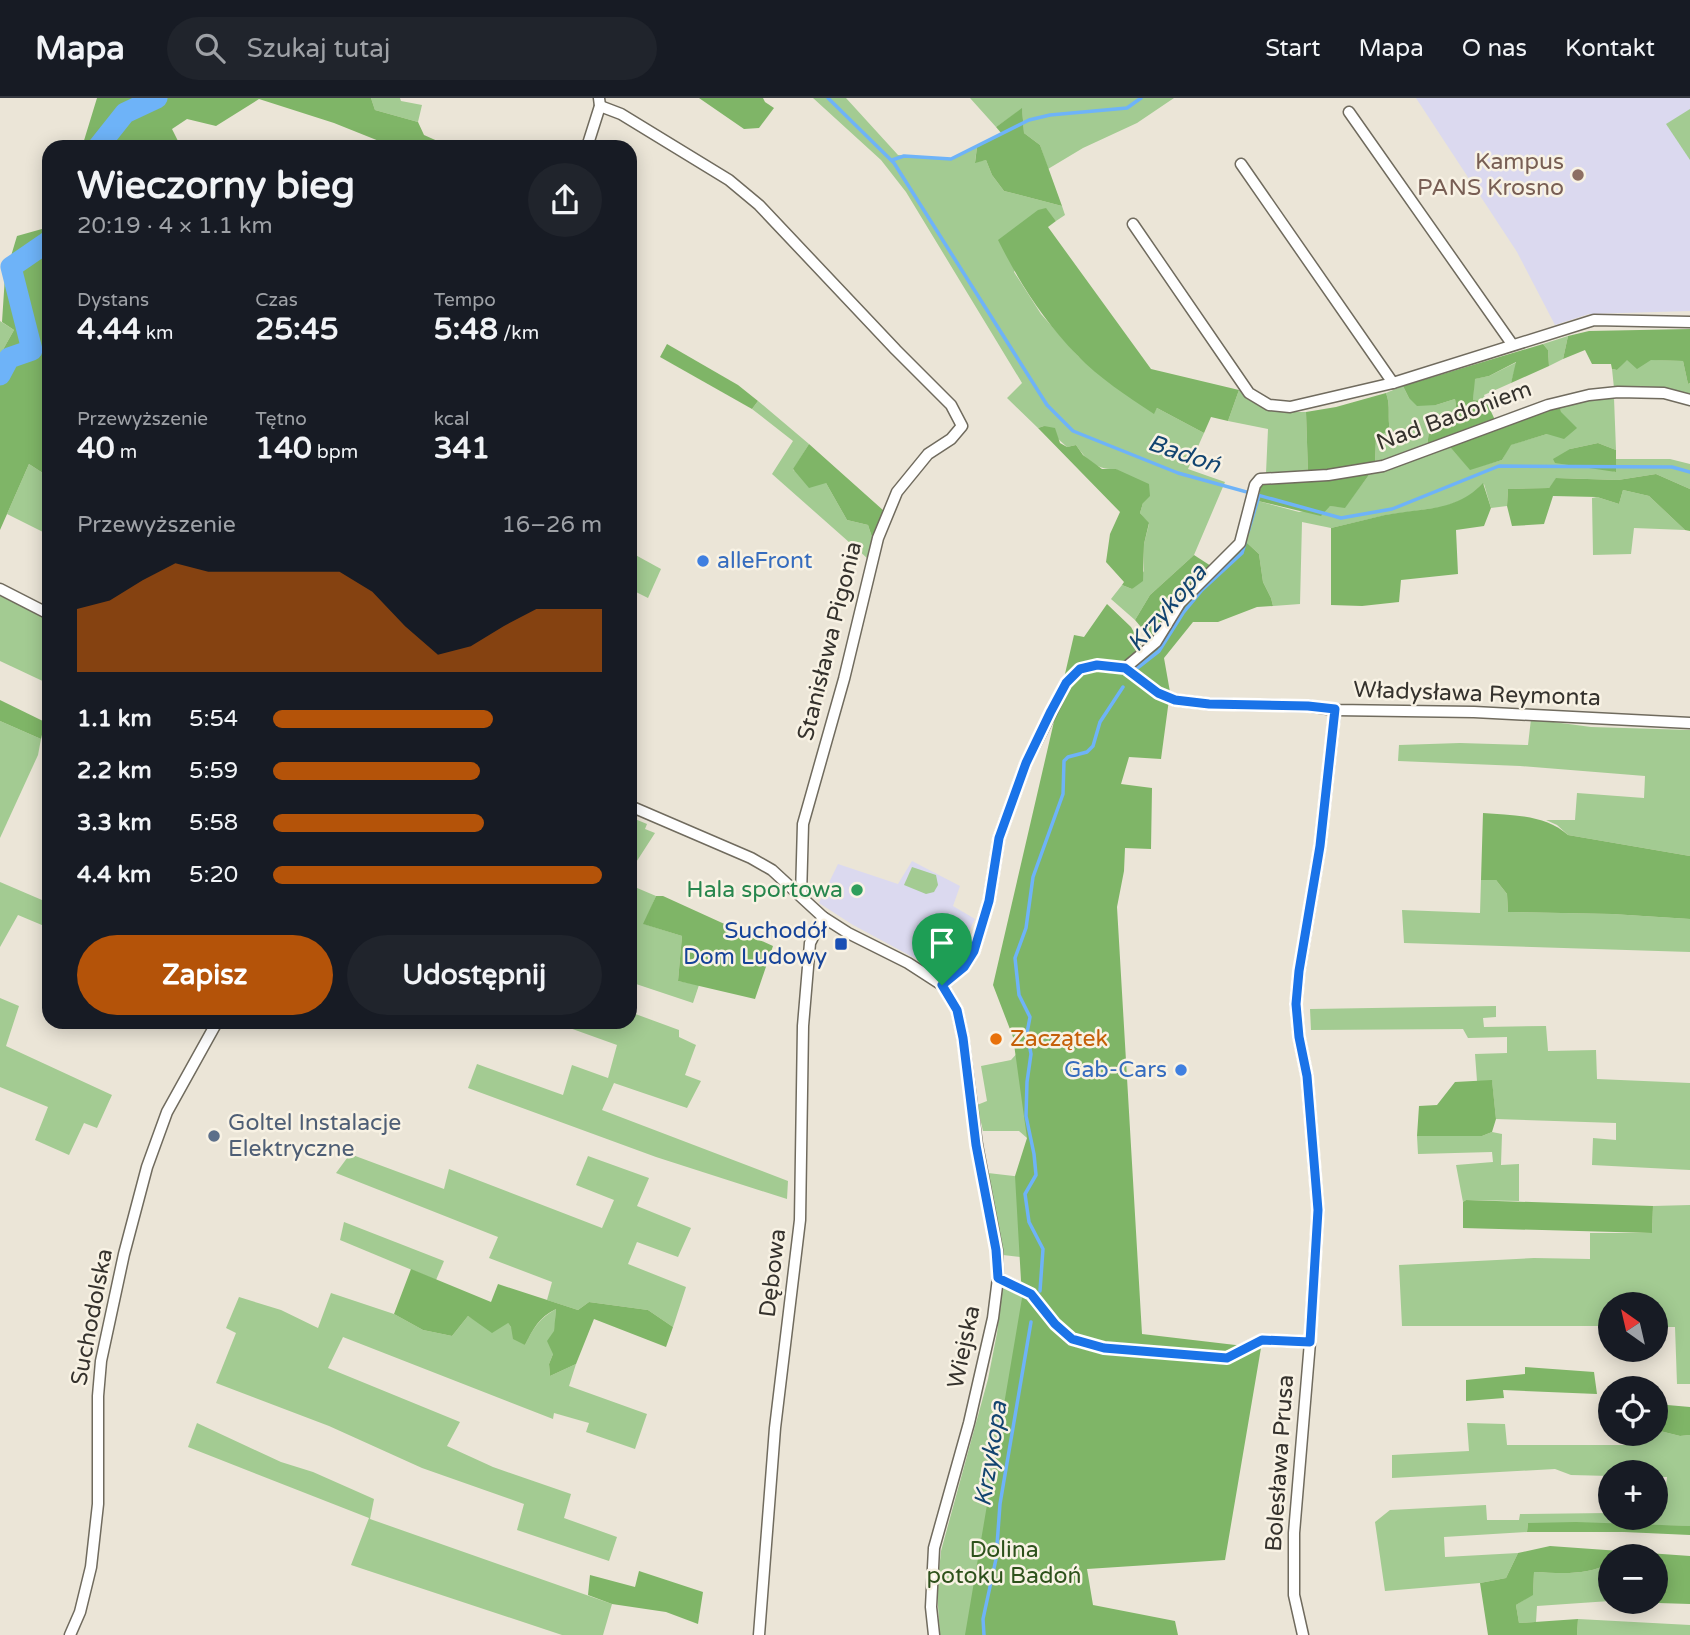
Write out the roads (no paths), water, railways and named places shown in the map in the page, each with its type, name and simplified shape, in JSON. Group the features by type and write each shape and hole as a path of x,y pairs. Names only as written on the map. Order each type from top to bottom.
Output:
{"street":[{"path":"589,140 599,102"},
{"name":"Stanisława Pigonia","path":"599,102 729,180 759,205 895,350 951,405 962,426 951,439 928,454 909,475 897,492 878,538 844,678 803,824 801,896"},
{"path":"1349,112 1512,344"},
{"path":"1241,164 1393,383"},
{"path":"1133,224 1249,393 1269,405 1290,407 1393,383 1594,320 1690,322"},
{"name":"Nad Badoniem","path":"1125,668 1156,642 1180,603 1240,543 1255,485 1260,479 1328,475 1383,466 1548,405 1589,395 1618,392 1664,393 1690,400"},
{"path":"0,589 42,610"},
{"path":"637,809 751,858 772,870 823,917 848,933 908,962 942,985 964,967 974,951 989,901 999,838 1026,763 1066,683 1080,669 1097,665 1125,668"},
{"name":"Władysława Reymonta","path":"1125,668 1158,693 1175,700 1209,704 1474,712 1690,723"},
{"name":"Bolesława Prusa","path":"1303,1635 1294,1595 1293,1556 1318,1210 1307,1076 1296,1004 1320,846 1335,709"},
{"name":"Dębowa","path":"759,1635 775,1428 800,1220 803,1026 810,943 823,917"},
{"name":"Wiejska","path":"934,1635 931,1607 934,1548 969,1423 990,1331 998,1278 996,1250 976,1145 963,1038 957,1010 942,985"},
{"name":"Suchodolska","path":"70,1635 80,1612 90,1567 98,1504 97,1396 124,1255 147,1167 167,1112 213,1029"},
{"path":"998,1278 1031,1294 1055,1324 1072,1339 1104,1348 1227,1358 1262,1340 1310,1342"}],"waterway":[{"path":"104,140 125,113 157,98"},
{"name":"Badoń","path":"828,98 894,163 1047,405 1073,431 1178,473 1341,518 1392,509 1499,466 1672,467 1690,472"},
{"path":"892,160 904,156 951,159 1029,120 1050,115 1127,108 1141,98"},
{"path":"0,375 9,358 32,350 11,267 42,246"},
{"name":"Krzykopa","path":"1248,532 1259,496"},
{"name":"Krzykopa","path":"1136,669 1159,651 1183,613 1202,590 1242,553 1245,543"},
{"name":"Krzykopa","path":"1040,1291 1043,1249 1029,1222 1025,1194 1036,1175 1026,1116 1031,1054 1027,1033 1030,1017 1019,995 1015,958 1026,928 1033,877 1063,794 1064,761 1068,757 1087,752 1093,746 1100,722 1123,687"},
{"name":"Krzykopa","path":"984,1635 983,1619 996,1559 1000,1504 1031,1322"}],"place":[{"name":"Kampus PANS Krosno","path":"1578,175"},
{"name":"alleFront","path":"703,561"},
{"name":"Hala sportowa","path":"857,890"},
{"name":"Suchodół Dom Ludowy","path":"841,944"},
{"name":"Zaczątek","path":"996,1039"},
{"name":"Gab-Cars","path":"1181,1070"},
{"name":"Goltel Instalacje Elektryczne","path":"214,1136"}],"park label":[{"name":"Dolina potoku Badoń","path":"1004,1563"}]}
